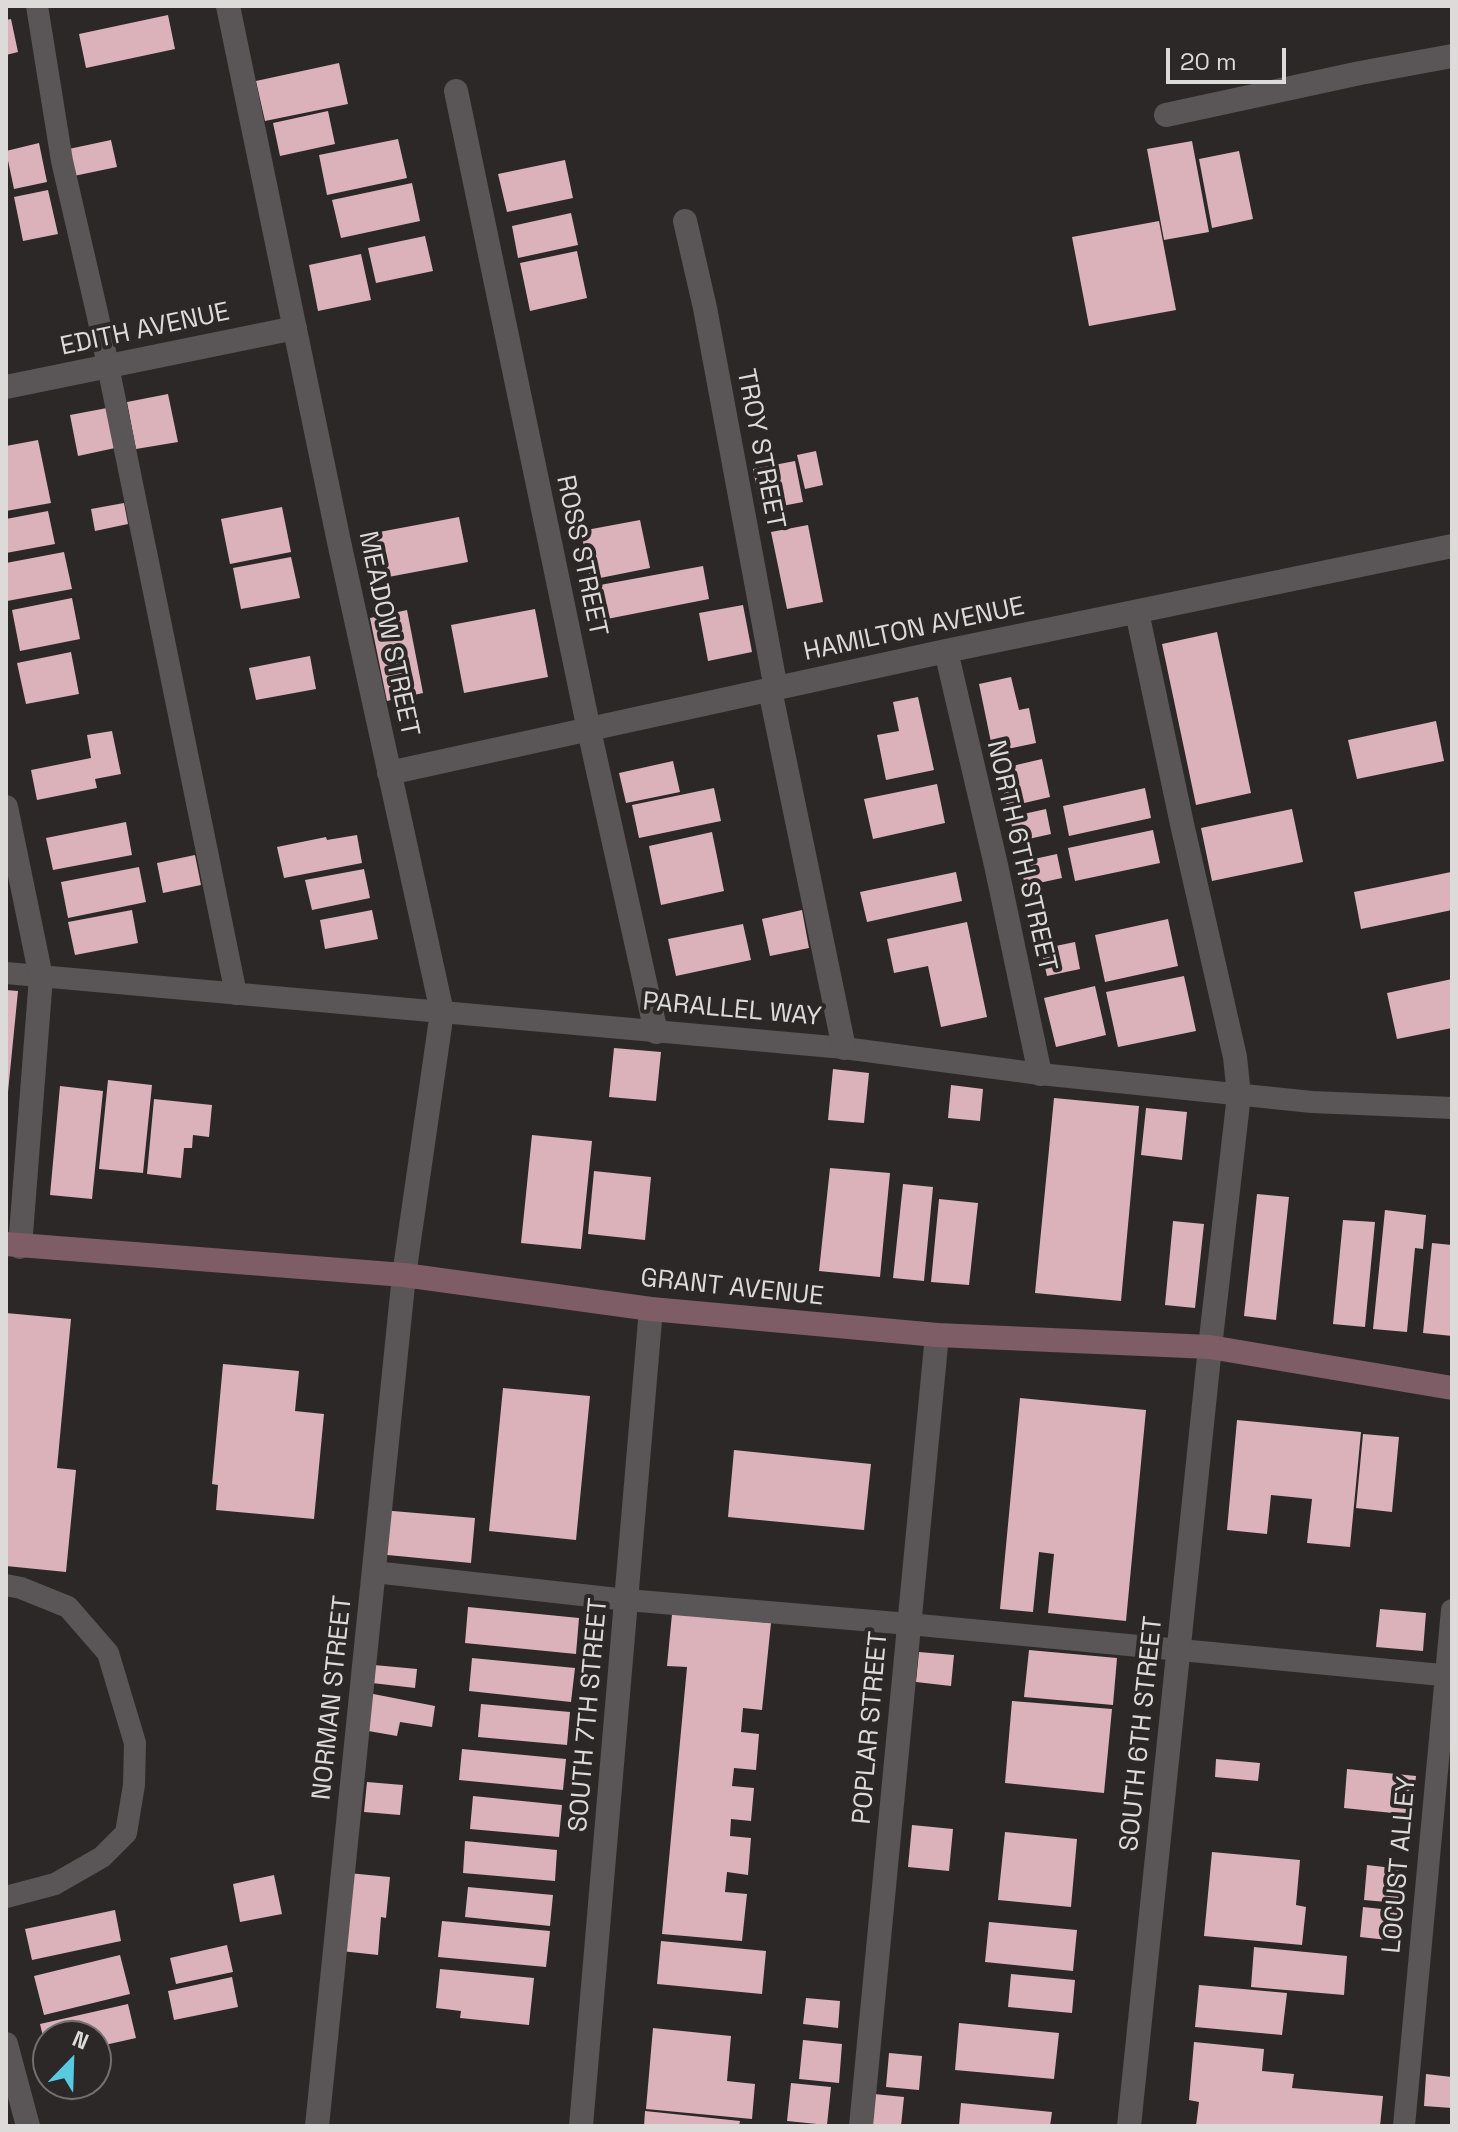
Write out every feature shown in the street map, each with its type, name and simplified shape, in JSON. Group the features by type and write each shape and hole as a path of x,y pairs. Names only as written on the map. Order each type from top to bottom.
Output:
{"street":[{"name":"MEADOW STREET","path":"228,6 442,1012 404,1275"},
{"path":"1166,115 1452,56"},
{"name":"ROSS STREET","path":"456,91 589,730 656,1032"},
{"name":"TROY STREET","path":"685,221 705,308 773,690 844,1048"},
{"name":"EDITH AVENUE","path":"6,387 295,328"},
{"name":"HAMILTON AVENUE","path":"389,773 946,651 1452,546"},
{"path":"1137,612 1235,1057 1239,1095 1210,1347"},
{"name":"NORTH 6TH STREET","path":"946,651 1040,1074"},
{"path":"6,807 41,977 13,1246"},
{"name":"GRANT AVENUE","path":"13,1246 404,1275 651,1309 937,1335 1210,1347 1452,1388"},
{"name":"NORMAN STREET","path":"317,2126 404,1275"},
{"name":"SOUTH 7TH STREET","path":"581,2126 651,1309"},
{"name":"POPLAR STREET","path":"861,2126 937,1335"},
{"name":"SOUTH 6TH STREET","path":"1129,2126 1210,1347"},
{"path":"6,2044 28,2126"}],"lane":[{"path":"37,6 60,149 236,994"},
{"name":"PARALLEL WAY","path":"6,973 844,1048 1040,1074 1312,1102 1452,1108"},
{"path":"374,1572 627,1600 1449,1676"},
{"path":"6,1585 68,1607 108,1653 135,1743 134,1785 126,1833 102,1857 55,1884 6,1897"},
{"name":"LOCUST ALLEY","path":"1404,2126 1449,1676 1452,1610"}],"building":[{"path":"168,15 175,49 86,68 79,34"},
{"path":"11,19 18,52 6,55 6,20"},
{"path":"339,63 348,104 265,121 256,81"},
{"path":"328,111 335,144 280,156 273,123"},
{"path":"398,139 407,178 327,195 319,155"},
{"path":"111,140 117,167 69,177 64,150"},
{"path":"1192,141 1209,232 1164,240 1147,149"},
{"path":"39,143 47,182 14,189 6,151"},
{"path":"1239,151 1253,219 1212,228 1199,159"},
{"path":"565,160 573,198 507,212 498,174"},
{"path":"412,183 420,221 341,238 332,200"},
{"path":"48,190 58,234 23,241 14,197"},
{"path":"571,213 578,245 518,258 512,226"},
{"path":"1159,221 1176,310 1089,326 1072,237"},
{"path":"425,236 433,271 376,283 368,248"},
{"path":"577,251 587,298 530,311 520,263"},
{"path":"361,254 371,300 318,311 309,265"},
{"path":"168,394 178,442 136,449 127,402"},
{"path":"107,408 115,448 78,456 70,415"},
{"path":"38,440 51,503 6,511 6,446"},
{"path":"816,451 823,485 805,489 797,455"},
{"path":"795,461 803,502 761,510 753,469"},
{"path":"124,503 128,524 95,531 91,509"},
{"path":"282,507 291,552 230,564 221,519"},
{"path":"48,511 55,544 6,553 6,519"},
{"path":"459,517 468,562 383,578 374,533"},
{"path":"640,520 650,568 590,580 581,531"},
{"path":"808,525 823,602 787,609 771,532"},
{"path":"64,552 72,589 7,601 6,563"},
{"path":"291,557 300,598 241,609 233,568"},
{"path":"703,566 709,599 607,619 600,585"},
{"path":"72,598 80,639 20,651 12,610"},
{"path":"743,605 752,652 708,661 699,613"},
{"path":"535,609 548,677 464,693 451,625"},
{"path":"407,610 423,693 387,701 370,618"},
{"path":"1217,632 1251,793 1196,805 1162,644"},
{"path":"71,652 79,694 26,704 17,663"},
{"path":"310,656 316,689 256,700 249,668"},
{"path":"1011,677 1019,710 1029,708 1036,743 993,752 979,684"},
{"path":"918,697 934,770 886,780 877,735 899,731 893,702"},
{"path":"1436,721 1444,761 1357,779 1348,740"},
{"path":"112,731 121,774 95,779 97,788 37,800 31,770 91,758 87,735"},
{"path":"1042,759 1050,797 1007,807 999,769"},
{"path":"673,761 680,792 626,803 619,773"},
{"path":"937,784 945,823 873,839 864,799"},
{"path":"714,788 721,821 639,838 632,805"},
{"path":"1145,788 1151,818 1069,836 1063,806"},
{"path":"1046,809 1051,834 1015,842 1010,817"},
{"path":"1292,809 1303,862 1212,881 1201,828"},
{"path":"126,822 132,855 53,870 46,838"},
{"path":"1153,830 1160,863 1075,881 1068,848"},
{"path":"712,832 724,891 661,905 649,846"},
{"path":"357,835 362,863 284,878 277,847 326,837 327,840"},
{"path":"1057,854 1062,878 1025,886 1020,862"},
{"path":"195,855 201,885 163,893 157,863"},
{"path":"139,867 146,902 68,918 61,882"},
{"path":"364,869 370,898 312,910 305,880"},
{"path":"956,872 962,901 867,922 860,892"},
{"path":"1451,872 1452,910 1361,929 1354,892"},
{"path":"132,910 138,943 75,955 68,922"},
{"path":"372,910 378,939 325,949 320,920"},
{"path":"802,910 809,948 770,956 762,919"},
{"path":"1168,919 1178,966 1105,982 1095,935"},
{"path":"967,922 987,1017 941,1027 928,966 894,973 887,939"},
{"path":"743,924 751,960 676,976 668,939"},
{"path":"1075,942 1080,969 1047,976 1041,949"},
{"path":"1184,976 1196,1031 1118,1047 1106,992"},
{"path":"1452,979 1452,1028 1397,1039 1387,993"},
{"path":"1095,986 1106,1035 1056,1047 1044,998"},
{"path":"6,990 18,991 8,1092 6,1092"},
{"path":"614,1048 661,1052 656,1101 609,1097"},
{"path":"833,1069 869,1073 864,1123 828,1120"},
{"path":"108,1080 152,1085 143,1173 99,1169"},
{"path":"951,1085 983,1089 980,1121 948,1118"},
{"path":"60,1086 103,1091 92,1199 50,1195"},
{"path":"1054,1098 1139,1106 1121,1301 1035,1293"},
{"path":"154,1099 212,1105 209,1137 193,1135 192,1148 184,1148 181,1178 147,1174"},
{"path":"1146,1108 1187,1112 1182,1160 1141,1155"},
{"path":"532,1135 592,1141 581,1249 521,1243"},
{"path":"830,1168 890,1173 880,1277 819,1271"},
{"path":"594,1171 651,1177 645,1240 588,1234"},
{"path":"903,1184 933,1187 924,1281 893,1278"},
{"path":"1257,1194 1289,1197 1276,1320 1244,1316"},
{"path":"939,1199 978,1203 969,1285 931,1282"},
{"path":"1385,1210 1426,1215 1423,1249 1415,1248 1407,1332 1373,1329"},
{"path":"1343,1220 1375,1222 1365,1327 1333,1324"},
{"path":"1173,1221 1204,1224 1195,1308 1165,1305"},
{"path":"1432,1243 1452,1245 1452,1336 1423,1333"},
{"path":"6,1313 71,1319 57,1468 76,1470 66,1572 6,1566"},
{"path":"223,1364 299,1371 295,1411 324,1414 314,1519 216,1510 218,1485 212,1484"},
{"path":"503,1388 590,1396 576,1540 489,1531"},
{"path":"1020,1398 1146,1410 1126,1621 1048,1613 1054,1554 1039,1552 1033,1612 1000,1609"},
{"path":"1237,1420 1361,1432 1350,1547 1307,1543 1312,1499 1271,1495 1267,1534 1227,1530"},
{"path":"1363,1434 1399,1437 1392,1512 1356,1508"},
{"path":"734,1450 871,1464 864,1530 728,1517"},
{"path":"381,1510 475,1518 471,1563 377,1554"},
{"path":"468,1607 579,1618 576,1654 465,1643"},
{"path":"1380,1609 1426,1613 1423,1651 1376,1647"},
{"path":"672,1614 771,1623 762,1710 743,1708 741,1732 759,1734 756,1770 734,1768 732,1786 754,1788 751,1821 731,1819 730,1836 751,1838 748,1875 727,1872 725,1892 747,1894 742,1941 662,1934 687,1667 667,1666"},
{"path":"1029,1650 1117,1658 1113,1705 1024,1697"},
{"path":"919,1652 954,1655 951,1686 916,1682"},
{"path":"472,1658 575,1668 571,1702 469,1691"},
{"path":"374,1665 417,1669 415,1688 372,1683"},
{"path":"363,1692 435,1706 432,1727 400,1722 397,1736 357,1729"},
{"path":"1012,1701 1112,1709 1104,1793 1005,1783"},
{"path":"481,1704 570,1712 567,1745 478,1737"},
{"path":"462,1749 566,1759 563,1790 459,1780"},
{"path":"1216,1759 1260,1763 1258,1781 1215,1777"},
{"path":"1347,1769 1416,1776 1412,1815 1344,1808"},
{"path":"367,1782 403,1785 400,1815 364,1812"},
{"path":"473,1796 562,1805 559,1837 470,1829"},
{"path":"912,1825 953,1829 949,1871 908,1867"},
{"path":"1005,1832 1077,1839 1071,1907 998,1900"},
{"path":"465,1841 557,1850 555,1881 463,1873"},
{"path":"1212,1852 1300,1860 1296,1905 1306,1907 1302,1945 1204,1936"},
{"path":"1367,1865 1401,1869 1398,1903 1364,1900"},
{"path":"348,1873 390,1877 386,1918 381,1917 378,1955 341,1951"},
{"path":"274,1875 282,1914 240,1922 233,1884"},
{"path":"468,1887 553,1895 550,1926 465,1917"},
{"path":"1363,1907 1400,1911 1397,1941 1360,1937"},
{"path":"115,1910 121,1941 32,1960 25,1929"},
{"path":"442,1921 550,1931 546,1967 438,1957"},
{"path":"989,1922 1077,1930 1073,1971 985,1962"},
{"path":"661,1941 766,1951 762,1994 657,1984"},
{"path":"227,1945 233,1972 176,1984 170,1958"},
{"path":"1254,1947 1347,1956 1344,1995 1251,1987"},
{"path":"120,1955 130,1994 44,2015 34,1976"},
{"path":"440,1969 534,1978 529,2025 460,2018 461,2011 436,2008"},
{"path":"1011,1974 1075,1980 1072,2013 1008,2007"},
{"path":"232,1977 238,2007 174,2020 168,1991"},
{"path":"1199,1985 1287,1993 1282,2035 1195,2027"},
{"path":"806,1998 840,2001 838,2028 803,2024"},
{"path":"128,2004 136,2038 112,2043 112,2020 58,2020"},
{"path":"959,2023 1059,2033 1054,2079 955,2070"},
{"path":"653,2028 731,2036 727,2081 755,2084 752,2119 646,2109"},
{"path":"803,2040 842,2044 839,2083 799,2079"},
{"path":"1194,2042 1264,2049 1262,2071 1294,2074 1292,2088 1383,2096 1380,2126 1196,2126 1199,2102 1189,2100"},
{"path":"889,2053 922,2056 919,2090 886,2087"},
{"path":"1426,2074 1452,2077 1452,2108 1424,2106"},
{"path":"791,2083 831,2087 827,2125 787,2121"},
{"path":"874,2094 904,2097 901,2126 871,2126"},
{"path":"961,2103 1052,2112 1050,2126 959,2126"},
{"path":"645,2111 740,2121 739,2126 644,2126"}]}
